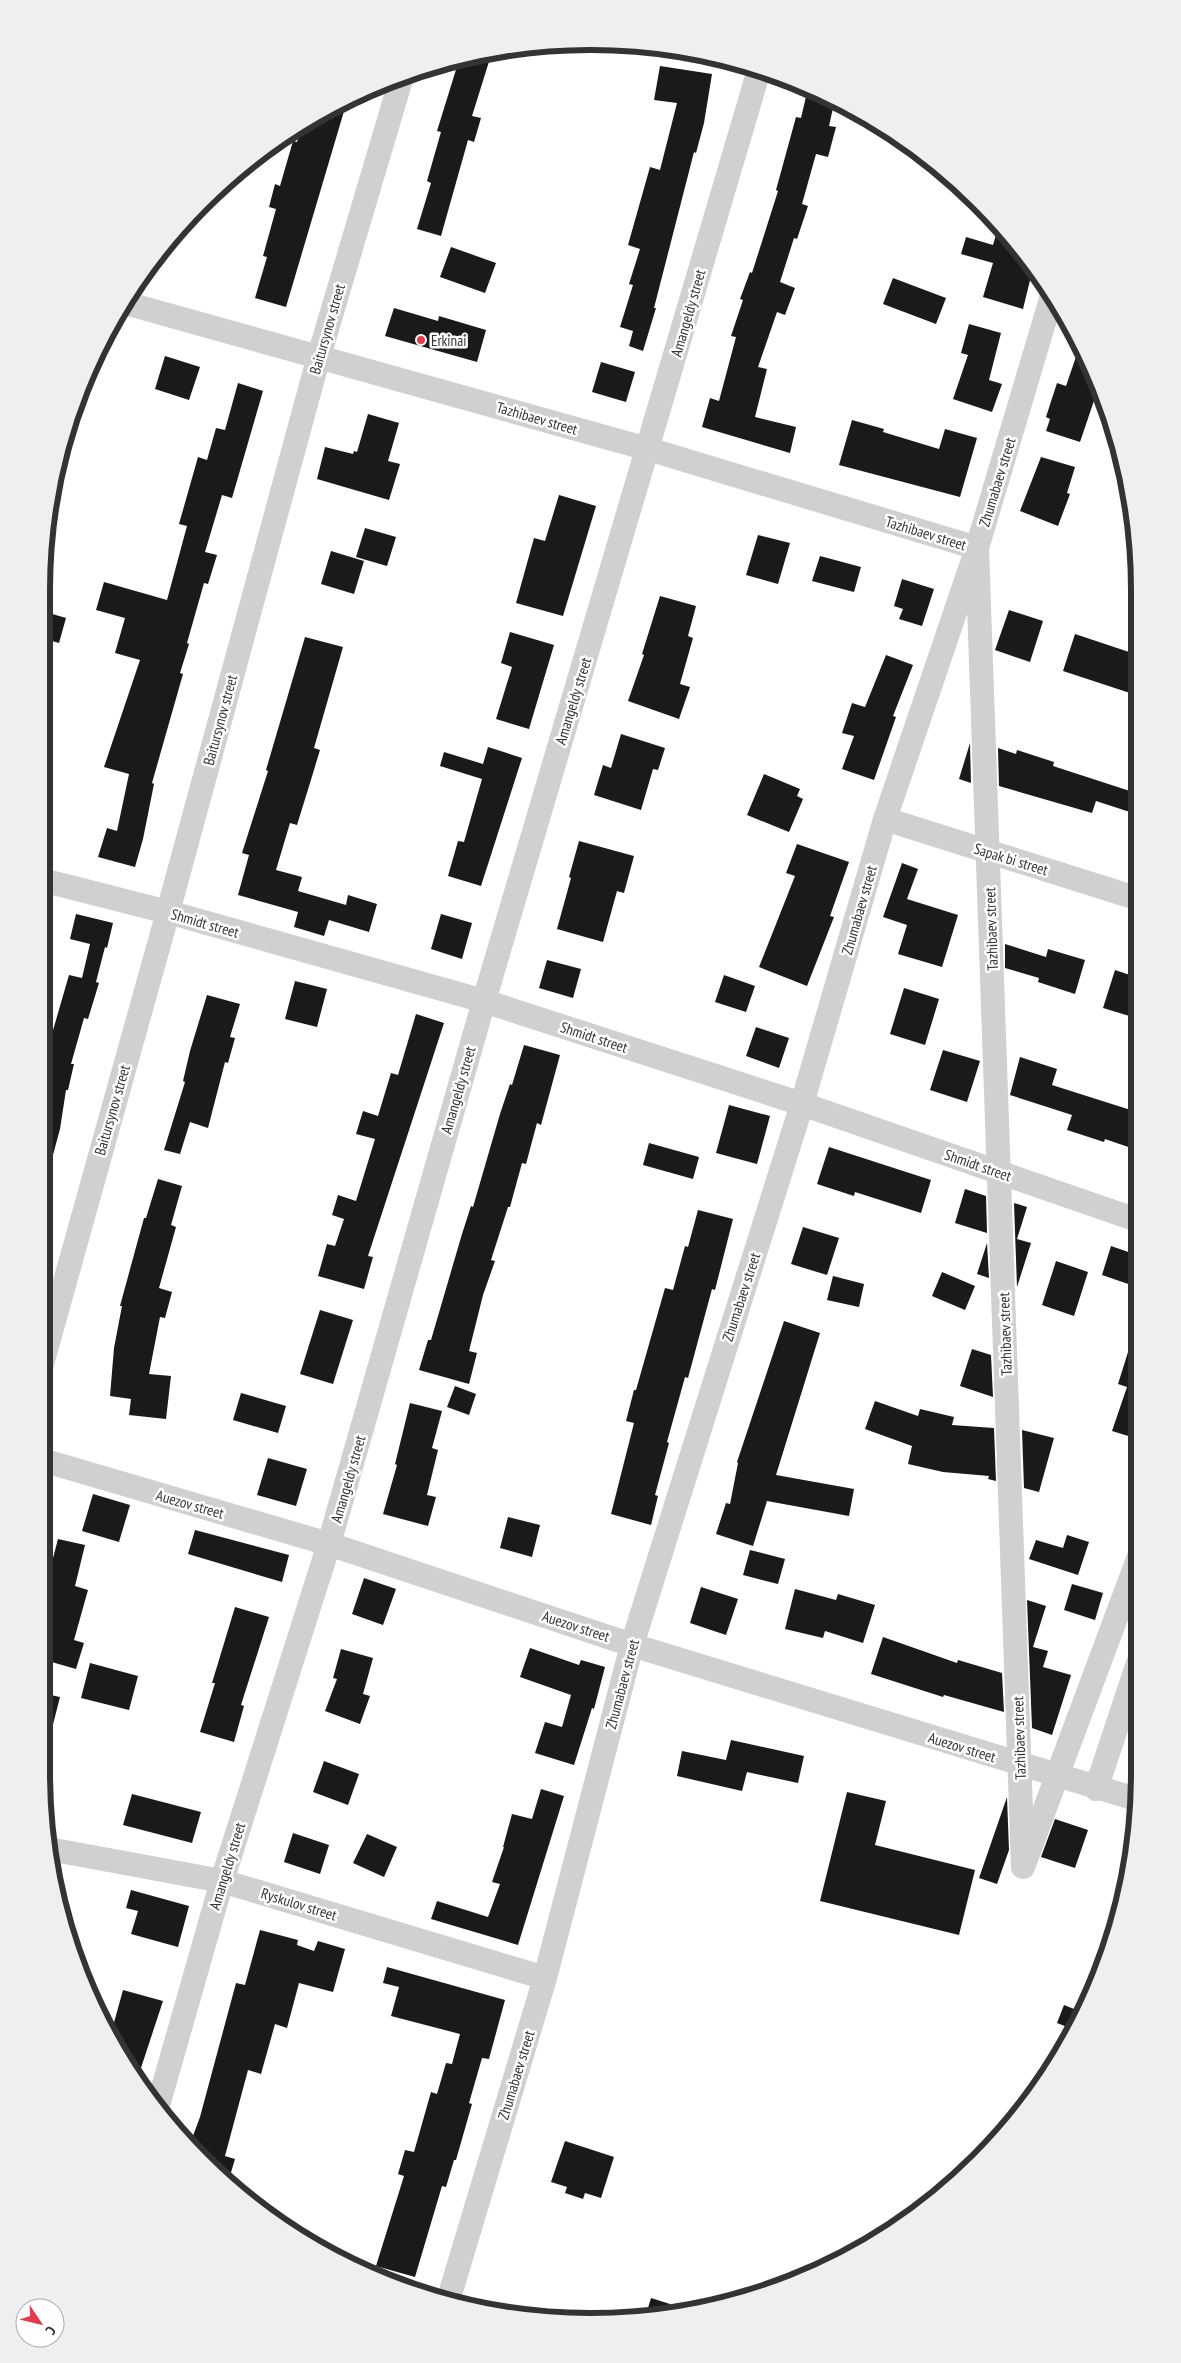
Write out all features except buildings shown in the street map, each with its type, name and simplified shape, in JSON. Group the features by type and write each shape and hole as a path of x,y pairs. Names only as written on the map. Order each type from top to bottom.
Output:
{"street":[{"name":"Amangeldy street","path":"160,2099 222,1881 329,1544 484,1001 757,77"},
{"name":"Baitursynov street","path":"50,1335 168,912 319,356 399,85"},
{"name":"Tazhibaev street","path":"132,305 648,449 978,548 1023,1867 1131,1578"},
{"name":"Zhumabaev street","path":"450,2295 546,1978 632,1645 802,1104 885,819 978,548 1049,305"},
{"name":"Sapak bi street","path":"885,819 1131,896"},
{"name":"Shmidt street","path":"50,882 168,912 484,1001 802,1104 1131,1218"},
{"name":"Auezov street","path":"50,1462 329,1544 632,1645 1096,1789 1130,1798"},
{"path":"1096,1789 1131,1684"},
{"name":"Ryskulov street","path":"56,1850 222,1881 546,1978"}],"place":[{"name":"Erkinai","path":"421,340"}]}
